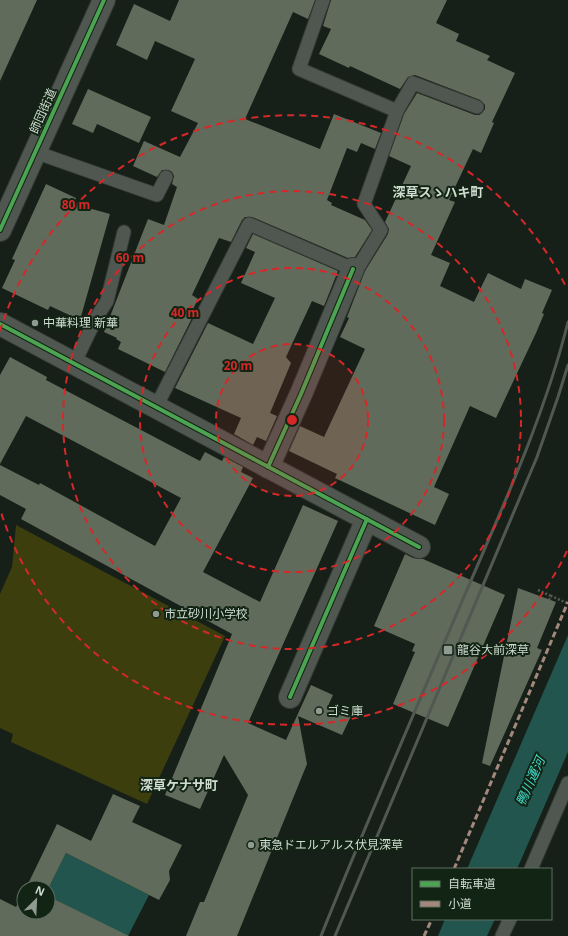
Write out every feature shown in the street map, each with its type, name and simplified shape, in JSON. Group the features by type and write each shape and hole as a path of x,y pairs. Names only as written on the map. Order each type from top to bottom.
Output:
{"street":[{"name":"師団街道","path":"0,230 104,0"},
{"path":"268,466 301,394 353,269"},
{"path":"0,324 419,547"},
{"path":"290,697 367,519"}],"lane":[{"path":"323,0 299,69 397,111"},
{"path":"156,407 249,224 353,269 359,266 381,230 364,204 397,111 412,83 478,107"},
{"path":"35,152 157,194 166,178"},
{"path":"74,364 96,318 106,301 124,232"},
{"path":"531,868 568,783"},
{"path":"502,936 510,920"}],"path":[{"path":"538,590 567,604"},
{"path":"549,600 551,596"}],"shaded area":[{"path":"16,525 225,636 147,804 11,742 13,734 0,728 0,594 12,567"}],"water":[{"name":"鴨川運河","path":"568,635 568,752 517,868 467,868"},
{"path":"66,853 149,895 128,936 56,900 56,880 52,880"},
{"path":"445,920 495,920 487,936 438,936"}],"building":[{"path":"0,0 37,0 0,81"},
{"path":"179,0 315,0 308,19 293,12 245,119 320,149 334,114 381,133 375,149 361,143 357,152 347,148 327,200 332,203 331,205 365,220 372,230 355,257 348,258 252,217 245,217 231,242 219,238 192,295 198,299 190,315 193,316 165,372 118,349 121,342 116,339 117,338 104,332 148,219 164,225 177,187 172,184 174,176 169,170 162,170 157,177 133,166 144,141 180,157 198,123 171,111 195,59 155,41 147,60 116,45 134,4 170,21"},
{"path":"331,0 447,0 436,23 459,34 456,41 490,56 487,60 515,73 492,122 494,123 481,153 473,149 449,200 455,202 431,255 450,263 440,286 474,302 488,273 521,289 525,279 552,290 542,313 544,314 536,333 496,418 470,406 434,487 449,494 435,525 335,478 337,474 289,451 300,426 324,437 365,349 340,337 349,318 347,317 365,271 388,234 389,229 385,222 411,166 389,156 404,114 417,93 475,115 482,113 485,109 485,105 480,100 415,75 408,77 400,89 350,66 349,68 319,54 331,29 323,26"},
{"path":"88,89 151,117 139,143 97,124 93,133 72,124"},
{"path":"46,184 76,198 74,204 110,214 80,320 50,306 48,310 2,288 15,260 12,259"},
{"path":"253,234 338,271 324,306 312,301 286,357 291,363 270,413 277,416 266,441 257,437 253,445 234,434 241,418 175,388 208,323 253,344 275,298 241,283 255,252 246,248"},
{"path":"10,357 47,377 46,380 200,461 205,452 222,461 224,457 243,467 241,472 253,478 203,572 260,602 303,505 338,521 248,723 286,740 311,685 333,695 328,706 351,716 342,735 298,716 307,764 237,936 186,936 200,902 204,902 248,795 224,755 200,809 165,795 232,634 21,519 26,509 0,495 0,465 39,485 40,483 155,546 181,498 26,416 0,464 0,375"},
{"path":"405,554 413,558 423,559 505,595 448,727 393,704 415,652 412,651 415,644 374,626"},
{"path":"518,588 556,602 537,648 542,650 490,766 482,763"},
{"path":"113,794 140,806 132,822 182,845 169,871 170,880 159,900 66,853 52,880 30,880 57,824 91,841"},
{"path":"0,899 16,907 16,920 56,920 56,900 129,936 0,936"}],"railway":[{"path":"321,936 373,809 535,428 568,322"},
{"path":"335,936 537,457 568,365"}],"marked path":[{"path":"454,868 568,602"},
{"path":"424,936 432,920"}],"cycle path":[{"path":"0,230 104,0"},
{"path":"268,467 301,394 353,269"},
{"path":"0,324 419,547"},
{"path":"290,697 367,519"}],"place":[{"name":"中華料理 新華","path":"35,323"},
{"name":"市立砂川小学校","path":"156,614"},
{"name":"龍谷大前深草","path":"448,650"},
{"name":"ゴミ庫","path":"319,711"},
{"name":"東急ドエルアルス伏見深草","path":"251,845"}],"district":[{"name":"深草スゝハキ町","path":"438,192"},
{"name":"深草ケナサ町","path":"179,785"}]}
